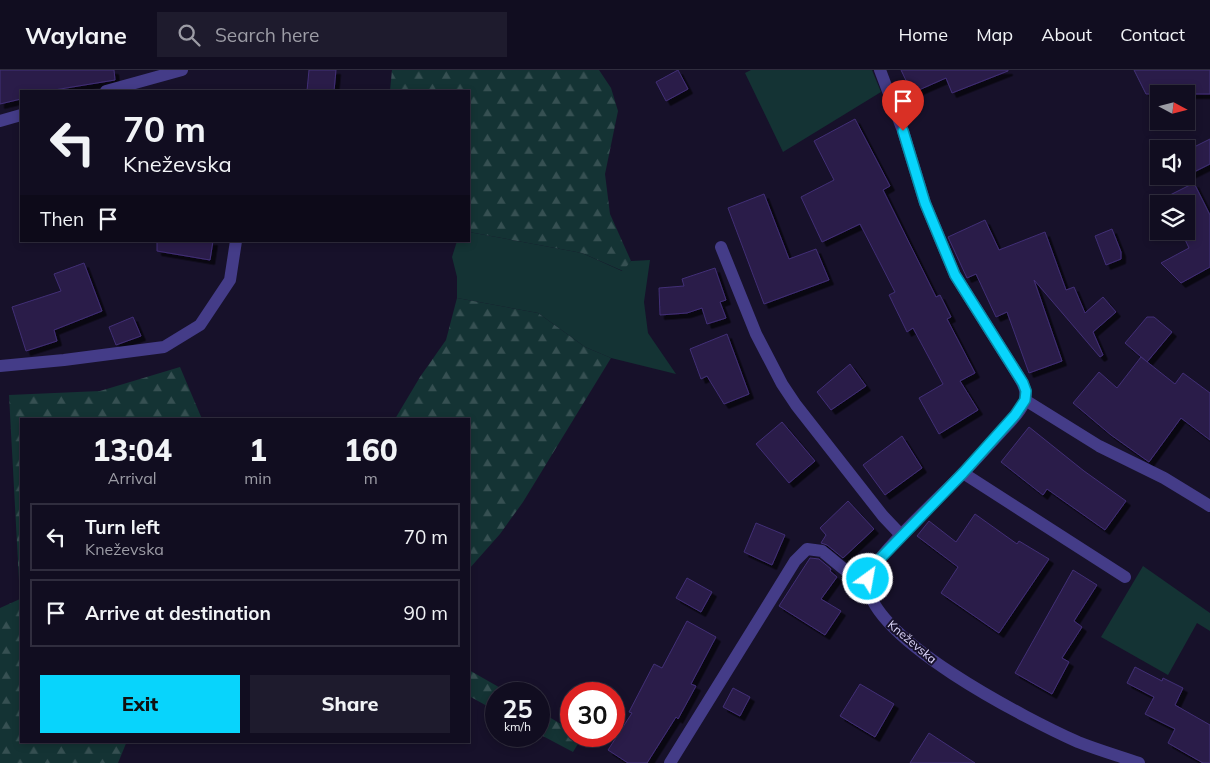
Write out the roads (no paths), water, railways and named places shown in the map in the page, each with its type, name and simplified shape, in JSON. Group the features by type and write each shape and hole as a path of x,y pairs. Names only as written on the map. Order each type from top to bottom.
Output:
{"street":[{"path":"110,90 182,70"},
{"path":"868,589 870,571 901,535 963,473 1015,415 1025,400 1026,391 1023,383 955,275 925,203 903,131 880,70"},
{"path":"0,121 20,115"},
{"path":"0,366 164,347 200,325 230,280 236,242"},
{"path":"721,247 756,334 782,384 796,405 883,516 901,535"},
{"path":"1025,400 1099,446 1164,478 1210,506"},
{"path":"963,473 1125,578"},
{"path":"670,763 801,553 807,549 822,551 868,589"},
{"name":"Kneževska","path":"868,589 874,606 886,621 953,675 994,700 1079,742 1139,763"}]}
